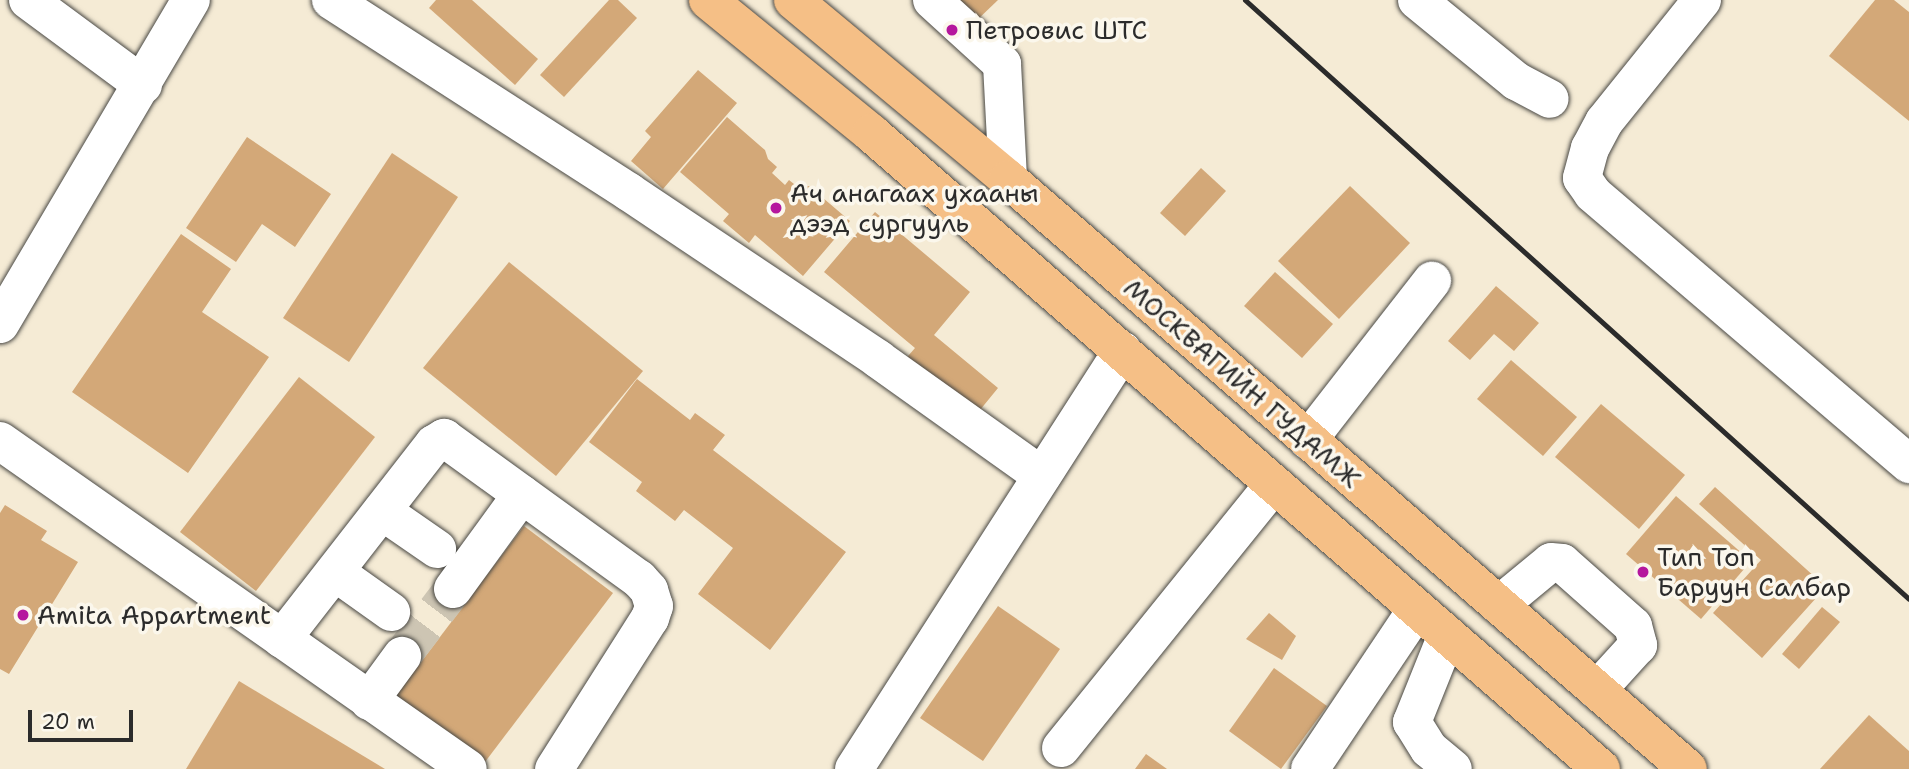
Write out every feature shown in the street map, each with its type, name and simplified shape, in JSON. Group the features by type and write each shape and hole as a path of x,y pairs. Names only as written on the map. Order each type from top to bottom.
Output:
{"highway":[{"name":"МОСКВАГИЙН ГУДАМЖ","path":"708,0 871,133 1601,769"},
{"name":"МОСКВАГИЙН ГУДАМЖ","path":"793,0 1008,179 1688,769"}],"street":[{"path":"29,0 143,85"},
{"path":"0,324 191,0"},
{"path":"331,0 641,199 878,359 1042,476"},
{"path":"932,0 1002,64 1008,179"},
{"path":"1417,0 1516,81 1550,99"},
{"path":"1702,0 1604,122 1587,156 1582,178 1593,194 1907,459"},
{"path":"1308,440 1433,281"},
{"path":"854,769 1122,351"},
{"path":"282,639 433,444 443,438 639,579 649,590 654,606 650,618 554,769"},
{"path":"0,441 468,769"},
{"path":"1061,748 1274,484"},
{"path":"453,589 522,494"},
{"path":"382,511 437,549"},
{"path":"1499,605 1551,562 1562,563 1633,626 1639,645 1597,690"},
{"path":"335,572 391,612"},
{"path":"1310,769 1417,608"},
{"path":"1447,635 1412,722 1429,750 1453,769"},
{"path":"369,701 402,656"}],"building":[{"path":"436,0 472,0 538,59 515,85 429,8"},
{"path":"609,0 618,0 637,18 564,97 540,75"},
{"path":"944,0 998,0 974,23"},
{"path":"1875,0 1894,0 1909,12 1909,121 1829,56"},
{"path":"698,70 737,103 663,189 631,161 651,137 645,131"},
{"path":"727,117 765,150 768,159 777,167 772,173 785,185 789,180 799,188 809,186 850,221 803,276 755,235 749,243 723,221 729,214 680,172"},
{"path":"247,137 331,194 295,247 262,224 236,262 186,228"},
{"path":"392,153 458,197 349,362 283,318"},
{"path":"1201,168 1226,191 1185,236 1160,213"},
{"path":"1350,186 1410,243 1339,319 1278,261"},
{"path":"875,212 970,292 934,335 998,388 971,421 902,363 915,348 824,272"},
{"path":"181,234 231,269 202,312 269,357 188,473 72,392"},
{"path":"509,262 643,371 556,476 423,368"},
{"path":"1275,272 1333,324 1302,358 1244,306"},
{"path":"1496,286 1539,323 1514,351 1494,334 1470,360 1448,341"},
{"path":"1511,360 1577,417 1543,456 1477,399"},
{"path":"299,377 375,437 256,591 180,532"},
{"path":"637,379 690,420 695,413 725,435 713,450 846,552 770,650 698,594 733,548 684,510 675,521 636,491 642,482 589,442"},
{"path":"1601,404 1685,475 1639,529 1555,457"},
{"path":"1715,487 1826,587 1762,658 1713,613 1761,560 1699,504"},
{"path":"1676,496 1751,561 1701,619 1626,554"},
{"name":"Amita Appartment","path":"5,505 47,531 41,540 78,562 9,674 0,669 0,513"},
{"path":"524,526 613,593 485,762 396,695"},
{"path":"998,606 1060,649 983,761 920,718"},
{"path":"1822,607 1840,622 1799,669 1782,654"},
{"path":"1269,613 1296,636 1282,660 1246,639"},
{"path":"1274,668 1327,706 1281,769 1229,731"},
{"path":"239,681 385,769 186,769"},
{"path":"1869,715 1909,751 1909,769 1820,769"},
{"path":"1146,754 1167,769 1135,769"}],"tunnel":[{"path":"402,656 453,589"}],"railway":[{"path":"1245,0 1909,599"}],"place":[{"name":"Петровис ШТС","path":"952,30"},
{"name":"Ач анагаах ухааны дээд сургууль","path":"776,208"},
{"name":"Тип Топ Баруун Салбар","path":"1643,572"},
{"name":"Amita Appartment","path":"23,615"}]}
